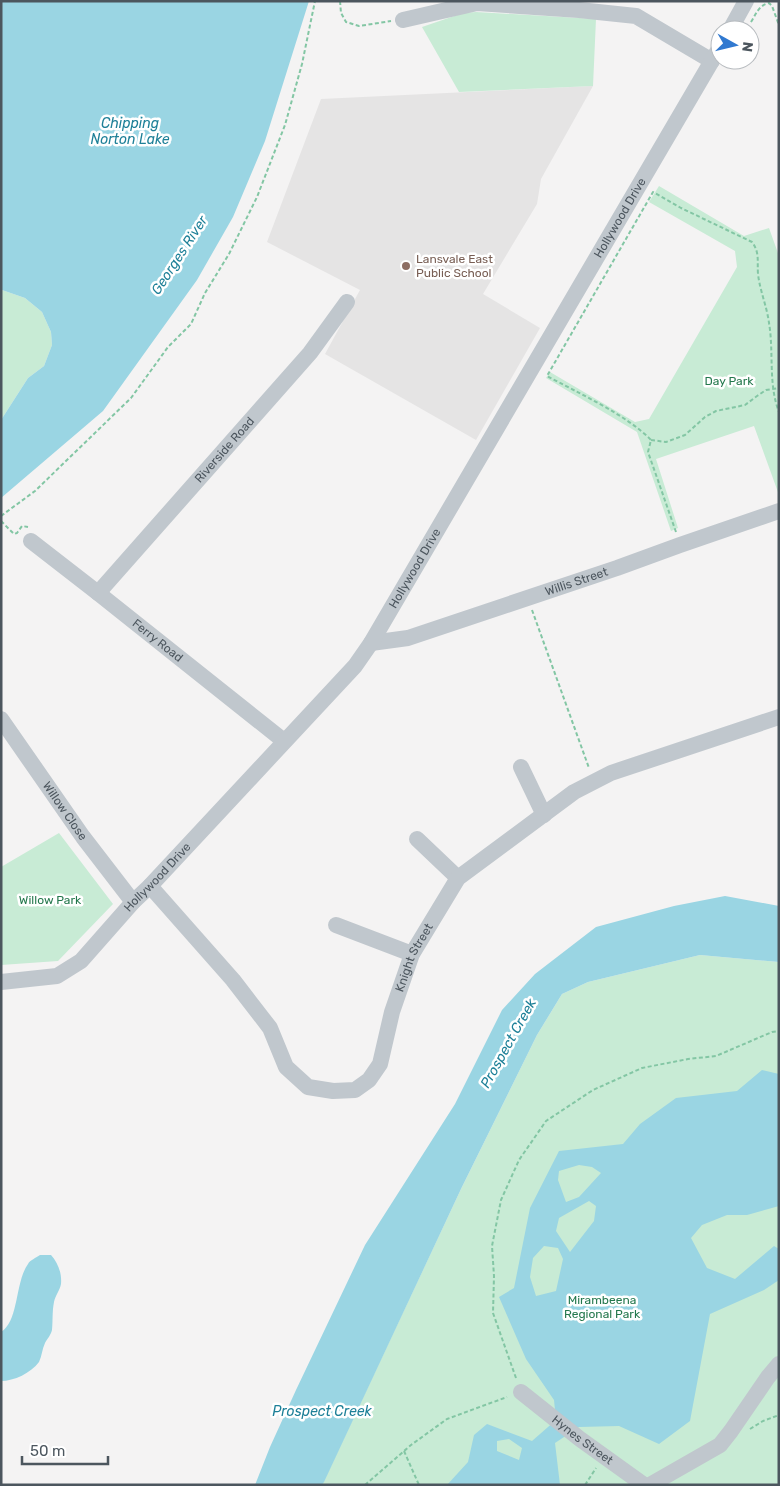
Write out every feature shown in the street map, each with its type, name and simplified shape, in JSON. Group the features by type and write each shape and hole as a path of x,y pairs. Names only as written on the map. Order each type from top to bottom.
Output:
{"street":[{"path":"736,20 746,1"},
{"path":"403,20 462,4 579,6 636,16 710,51"},
{"name":"Hollywood Drive","path":"1,982 57,976 80,961 133,902 356,666 710,64"},
{"name":"Riverside Road","path":"98,593 310,353 347,302"},
{"name":"Willis Street","path":"371,643 408,638 779,511"},
{"name":"Ferry Road","path":"30,541 284,741"},
{"name":"Knight Street","path":"150,886 243,993 270,1028 286,1067 308,1087 333,1091 355,1090 370,1080 380,1064 392,1012 412,954 458,878 574,792 611,773 779,717"},
{"name":"Willow Close","path":"1,719 83,837 133,902"},
{"path":"521,767 544,814"},
{"path":"417,839 458,878"},
{"path":"336,925 412,954"},
{"path":"650,1485 720,1445 768,1376 779,1364"},
{"name":"Hynes Street","path":"522,1392 580,1439 644,1485"}],"path":[{"path":"1,516 35,490 131,398 168,347 191,324 205,293 229,254 256,197 284,125 302,64 317,1"},
{"path":"340,1 341,13 346,22 359,26 403,20"},
{"path":"753,20 760,8 764,4 769,3 779,25"},
{"path":"779,388 774,390 762,393 745,405 711,414 694,425 685,435 666,442 652,440 644,432 603,407 546,376 653,192 681,208 752,242 757,249 758,274 769,323 774,390 779,412"},
{"path":"652,440 648,452 680,544"},
{"path":"528,598 594,782"},
{"path":"365,1485 404,1451 447,1419 522,1392 493,1313 494,1276 492,1246 501,1200 519,1160 546,1121 593,1090 642,1068 688,1059 716,1056 772,1032 779,1031"},
{"path":"728,1435 736,1436 763,1421 779,1415"},
{"path":"404,1451 419,1485"},
{"path":"585,1485 604,1456"}],"shaded area":[{"name":"Lansvale East Public School","path":"593,86 541,179 537,204 483,294 540,328 476,440 325,354 360,290 267,242 321,99"}],"green space":[{"path":"476,12 596,19 593,86 459,92 422,27 463,13"},
{"name":"Day Park","path":"659,186 744,236 769,228 779,256 779,495 754,426 656,459 678,528 671,531 637,432 546,378 550,372 635,422 649,419 737,267 735,251 649,202"},
{"path":"1,288 25,298 42,312 51,332 52,345 44,366 28,378 1,420"},
{"name":"Willow Park","path":"59,833 113,904 58,961 1,965 1,867"},
{"name":"Mirambeena Regional Park","path":"700,955 779,962 779,1485 322,1485 461,1189 537,1035 562,994 588,982"}],"water":[{"name":"Chipping Norton Lake","path":"1,1 309,1 265,141 233,217 197,280 103,411 1,498 1,420 28,378 44,366 52,345 51,332 42,312 25,298 1,288"},
{"name":"Prospect Creek","path":"725,896 779,906 779,962 700,955 588,982 562,994 537,1035 461,1189 324,1482 322,1485 255,1485 296,1390 365,1245 455,1104 502,1010 535,974 596,927 674,906"},
{"path":"762,1070 779,1074 779,1206 747,1215 727,1215 702,1225 691,1238 707,1268 735,1279 774,1246 779,1249 779,1280 764,1290 710,1314 690,1421 659,1444 619,1426 579,1427 555,1443 560,1485 447,1485 468,1462 474,1435 487,1424 532,1441 556,1420 554,1400 526,1359 499,1297 514,1288 530,1208 559,1151 623,1144 640,1124 676,1098 737,1091","holes":["579,1165 592,1167 601,1173 579,1197 566,1202 558,1180 559,1171","589,1201 596,1206 594,1221 570,1252 556,1231 559,1218","544,1246 558,1248 563,1259 556,1291 536,1296 530,1277 533,1258","509,1439 522,1448 519,1460 497,1451 497,1441"]},
{"path":"40,1255 51,1255 58,1265 61,1276 61,1284 54,1302 51,1332 44,1345 39,1362 32,1370 11,1380 1,1381 1,1332 7,1327 11,1319 24,1272 29,1263"}],"place":[{"name":"Lansvale East Public School","path":"406,266"}],"water label":[{"name":"Georges River","path":"179,255"}]}
